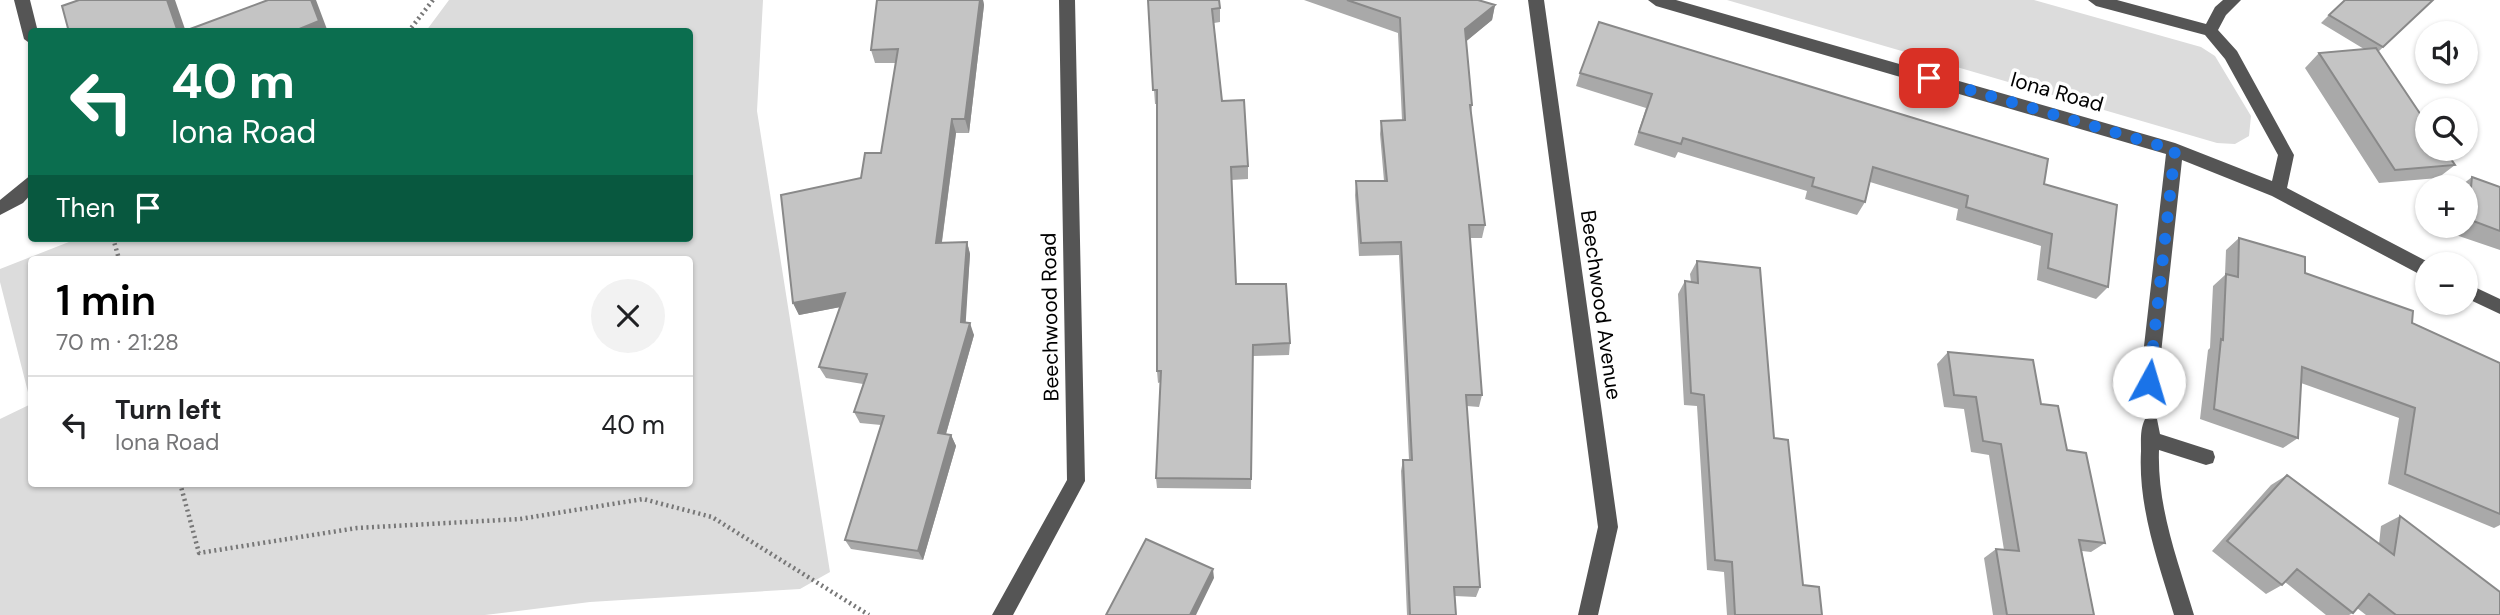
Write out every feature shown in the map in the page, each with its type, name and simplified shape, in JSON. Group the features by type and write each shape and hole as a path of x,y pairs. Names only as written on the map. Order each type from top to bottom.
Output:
{"street":[{"path":"22,0 29,28"},
{"name":"Beechwood Road","path":"1002,615 1076,481 1067,0"},
{"name":"Beechwood Avenue","path":"1536,0 1608,527 1588,615"},
{"name":"Iona Road","path":"1656,0 2175,150 2278,191 2415,264"},
{"path":"2096,0 2210,31 2231,55 2286,155 2278,191"},
{"path":"2210,31 2220,11 2233,0"},
{"path":"2149,382 2175,150"},
{"path":"0,208 17,198 28,186"},
{"path":"2478,296 2500,307"},
{"path":"2184,615 2155,517 2149,478 2150,432 2206,457"}],"path":[{"path":"411,28 433,0"},
{"path":"181,487 200,553 356,528 520,519 643,499 712,517 869,615"}],"shaded area":[{"path":"449,0 763,0 757,111 830,572 800,589 590,602 485,615 0,615 0,419 28,405 28,487 693,487 693,256 33,256 69,242 693,242 693,28 428,28"},
{"path":"1727,0 2034,0 2201,47 2215,56 2251,116 2249,136 2235,144 2217,143"},
{"path":"28,258 28,392 0,282 0,269"}],"building":[{"path":"79,0 167,0 177,28 68,28 62,6"},
{"path":"268,0 311,0 319,21 302,28 193,28"},
{"path":"877,0 980,0 965,119 952,119 936,243 967,242 961,322 970,323 938,433 951,435 918,551 845,540 884,416 854,412 867,374 819,367 845,293 793,303 781,195 861,178 865,153 881,153 898,49 871,50"},
{"path":"1148,0 1219,0 1220,8 1212,9 1222,101 1244,100 1248,166 1231,167 1236,284 1286,284 1290,343 1253,345 1251,479 1156,478 1161,371 1157,371 1157,90 1153,90"},
{"path":"1347,0 1478,0 1495,5 1465,29 1470,105 1485,225 1469,225 1482,395 1466,395 1480,587 1454,587 1456,615 1410,615 1403,460 1412,460 1401,242 1361,243 1356,181 1387,181 1381,121 1405,120 1400,18"},
{"path":"2345,0 2433,0 2383,47 2329,15"},
{"path":"1599,22 2048,159 2044,184 2117,205 2108,287 2048,268 2052,234 1966,207 1968,196 1873,167 1865,202 1812,186 1814,178 1683,138 1681,144 1639,132 1652,94 1580,73"},
{"path":"2376,48 2415,106 2415,161 2452,161 2455,165 2395,170 2319,53"},
{"path":"2478,179 2500,187 2500,231 2478,223"},
{"path":"2239,238 2305,257 2305,273 2413,311 2412,323 2500,363 2500,514 2405,474 2415,408 2302,367 2298,438 2214,409 2221,339 2223,340 2226,274 2238,277"},
{"path":"1697,261 1760,268 1774,438 1788,440 1803,585 1819,587 1822,615 1735,615 1732,562 1715,560 1704,395 1691,393 1685,281 1698,283"},
{"path":"1948,352 2033,360 2041,404 2058,406 2067,450 2086,453 2105,543 2079,540 2094,615 2007,615 1996,549 2019,551 2001,444 1983,441 1976,397 1954,395"},
{"path":"2287,475 2394,555 2400,516 2500,592 2500,615 2396,615 2369,594 2353,613 2297,569 2282,585 2227,541"},
{"path":"1146,539 1213,569 1190,615 1106,615"}],"route":[{"path":"1929,78 2175,150 2149,382"}]}
